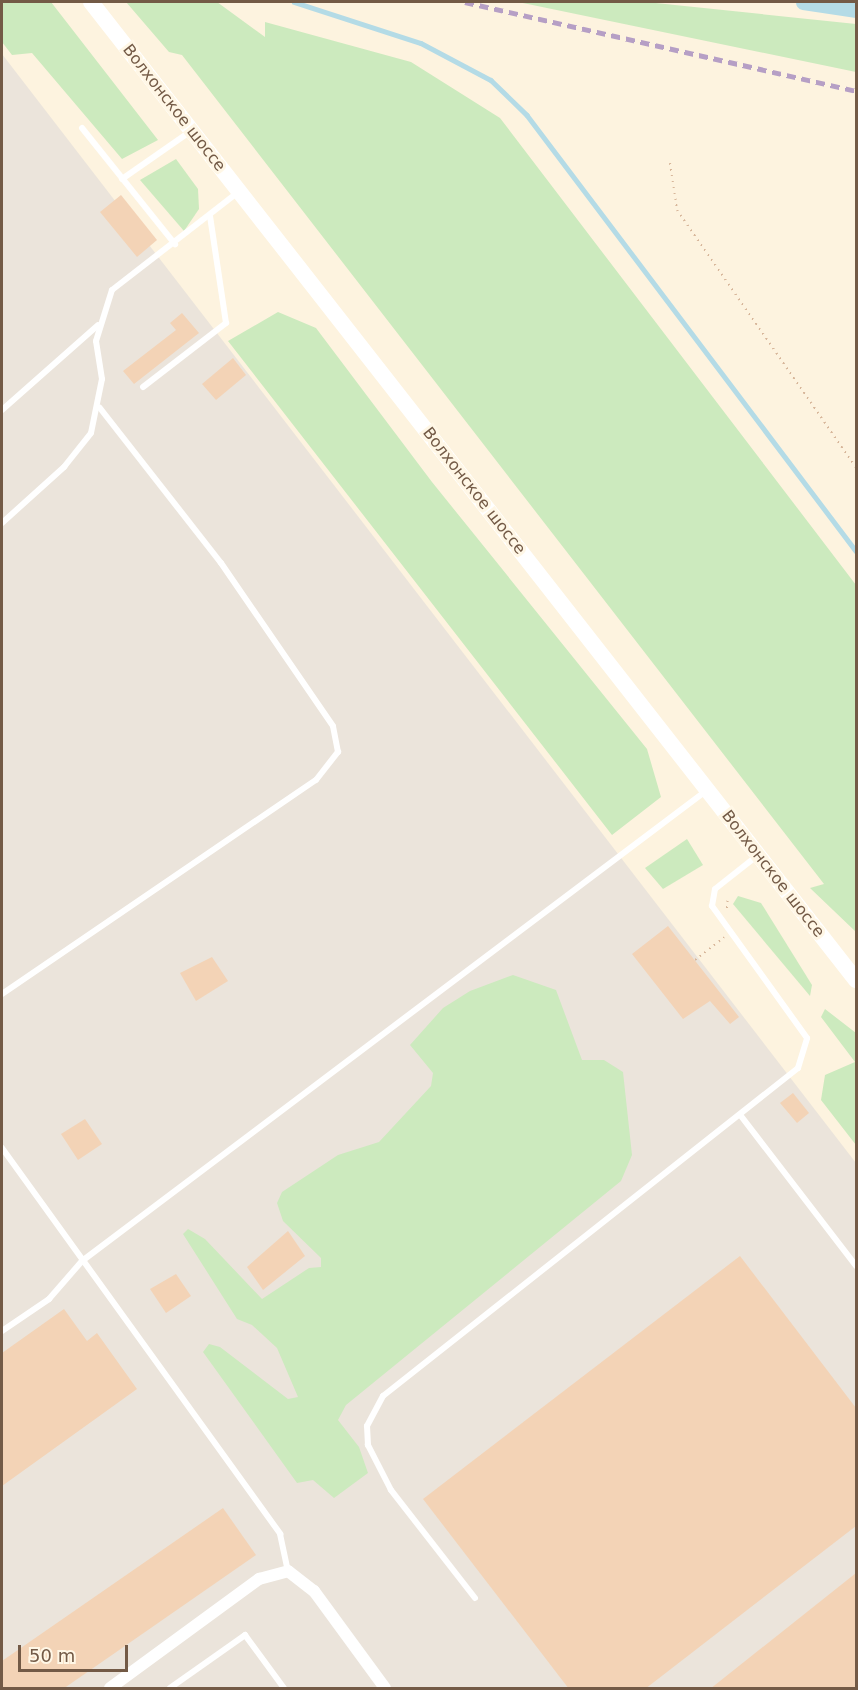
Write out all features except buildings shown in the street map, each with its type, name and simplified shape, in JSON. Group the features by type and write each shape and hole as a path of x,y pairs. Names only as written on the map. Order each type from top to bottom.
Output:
{"main road":[{"name":"Волхонское шоссе","path":"91,2 759,855 853,970"}],"street":[{"path":"110,1689 259,1579 288,1570 314,1591 385,1689"}],"lane":[{"path":"82,128 175,244"},
{"path":"122,179 192,130"},
{"path":"2,523 64,467 91,433 100,408 99,325 112,290 175,244 239,192"},
{"path":"143,387 226,323 210,216"},
{"path":"2,410 99,325"},
{"path":"2,994 316,780 338,752 333,726 254,611 100,408"},
{"path":"2,1330 49,1299 82,1261 708,790"},
{"path":"475,1598 391,1490 368,1445 373,1411 383,1396 741,1116 798,1068 807,1038 712,906 715,889 759,855"},
{"path":"741,1116 856,1266"},
{"path":"2,1148 280,1534 288,1570"},
{"path":"170,1689 245,1635 284,1689"}],"path":[{"path":"670,163 677,210 856,468"}],"shaded area":[{"path":"2,54 856,1163 856,1688 2,1688"}],"green space":[{"path":"2,2 51,2 158,140 122,159 32,53 12,55 2,42"},
{"path":"126,2 217,2 265,37 265,22 411,62 500,118 856,585 856,932 810,888 824,884 182,55 169,52"},
{"path":"518,2 646,2 856,24 856,72"},
{"path":"176,159 198,189 199,209 184,231 140,180"},
{"path":"278,312 316,328 432,482 647,749 661,797 612,835 228,341"},
{"path":"687,839 703,865 663,889 645,868"},
{"path":"738,896 761,903 812,985 810,996 733,904"},
{"path":"513,975 556,990 582,1060 604,1060 623,1072 632,1155 621,1181 346,1405 338,1420 359,1447 368,1473 334,1498 313,1480 297,1483 203,1352 209,1344 220,1347 288,1399 298,1397 277,1348 252,1325 237,1319 183,1234 188,1229 205,1239 262,1299 309,1268 321,1267 321,1258 283,1221 277,1203 282,1192 338,1155 379,1142 431,1086 433,1073 410,1045 443,1008 470,991"},
{"path":"825,1009 856,1033 856,1145 821,1100 825,1075 855,1062 821,1017"}],"waterway":[{"path":"294,2 421,43 491,80 527,115 856,551"},
{"path":"803,2 856,10"}],"railway":[{"path":"465,2 856,91"}]}
